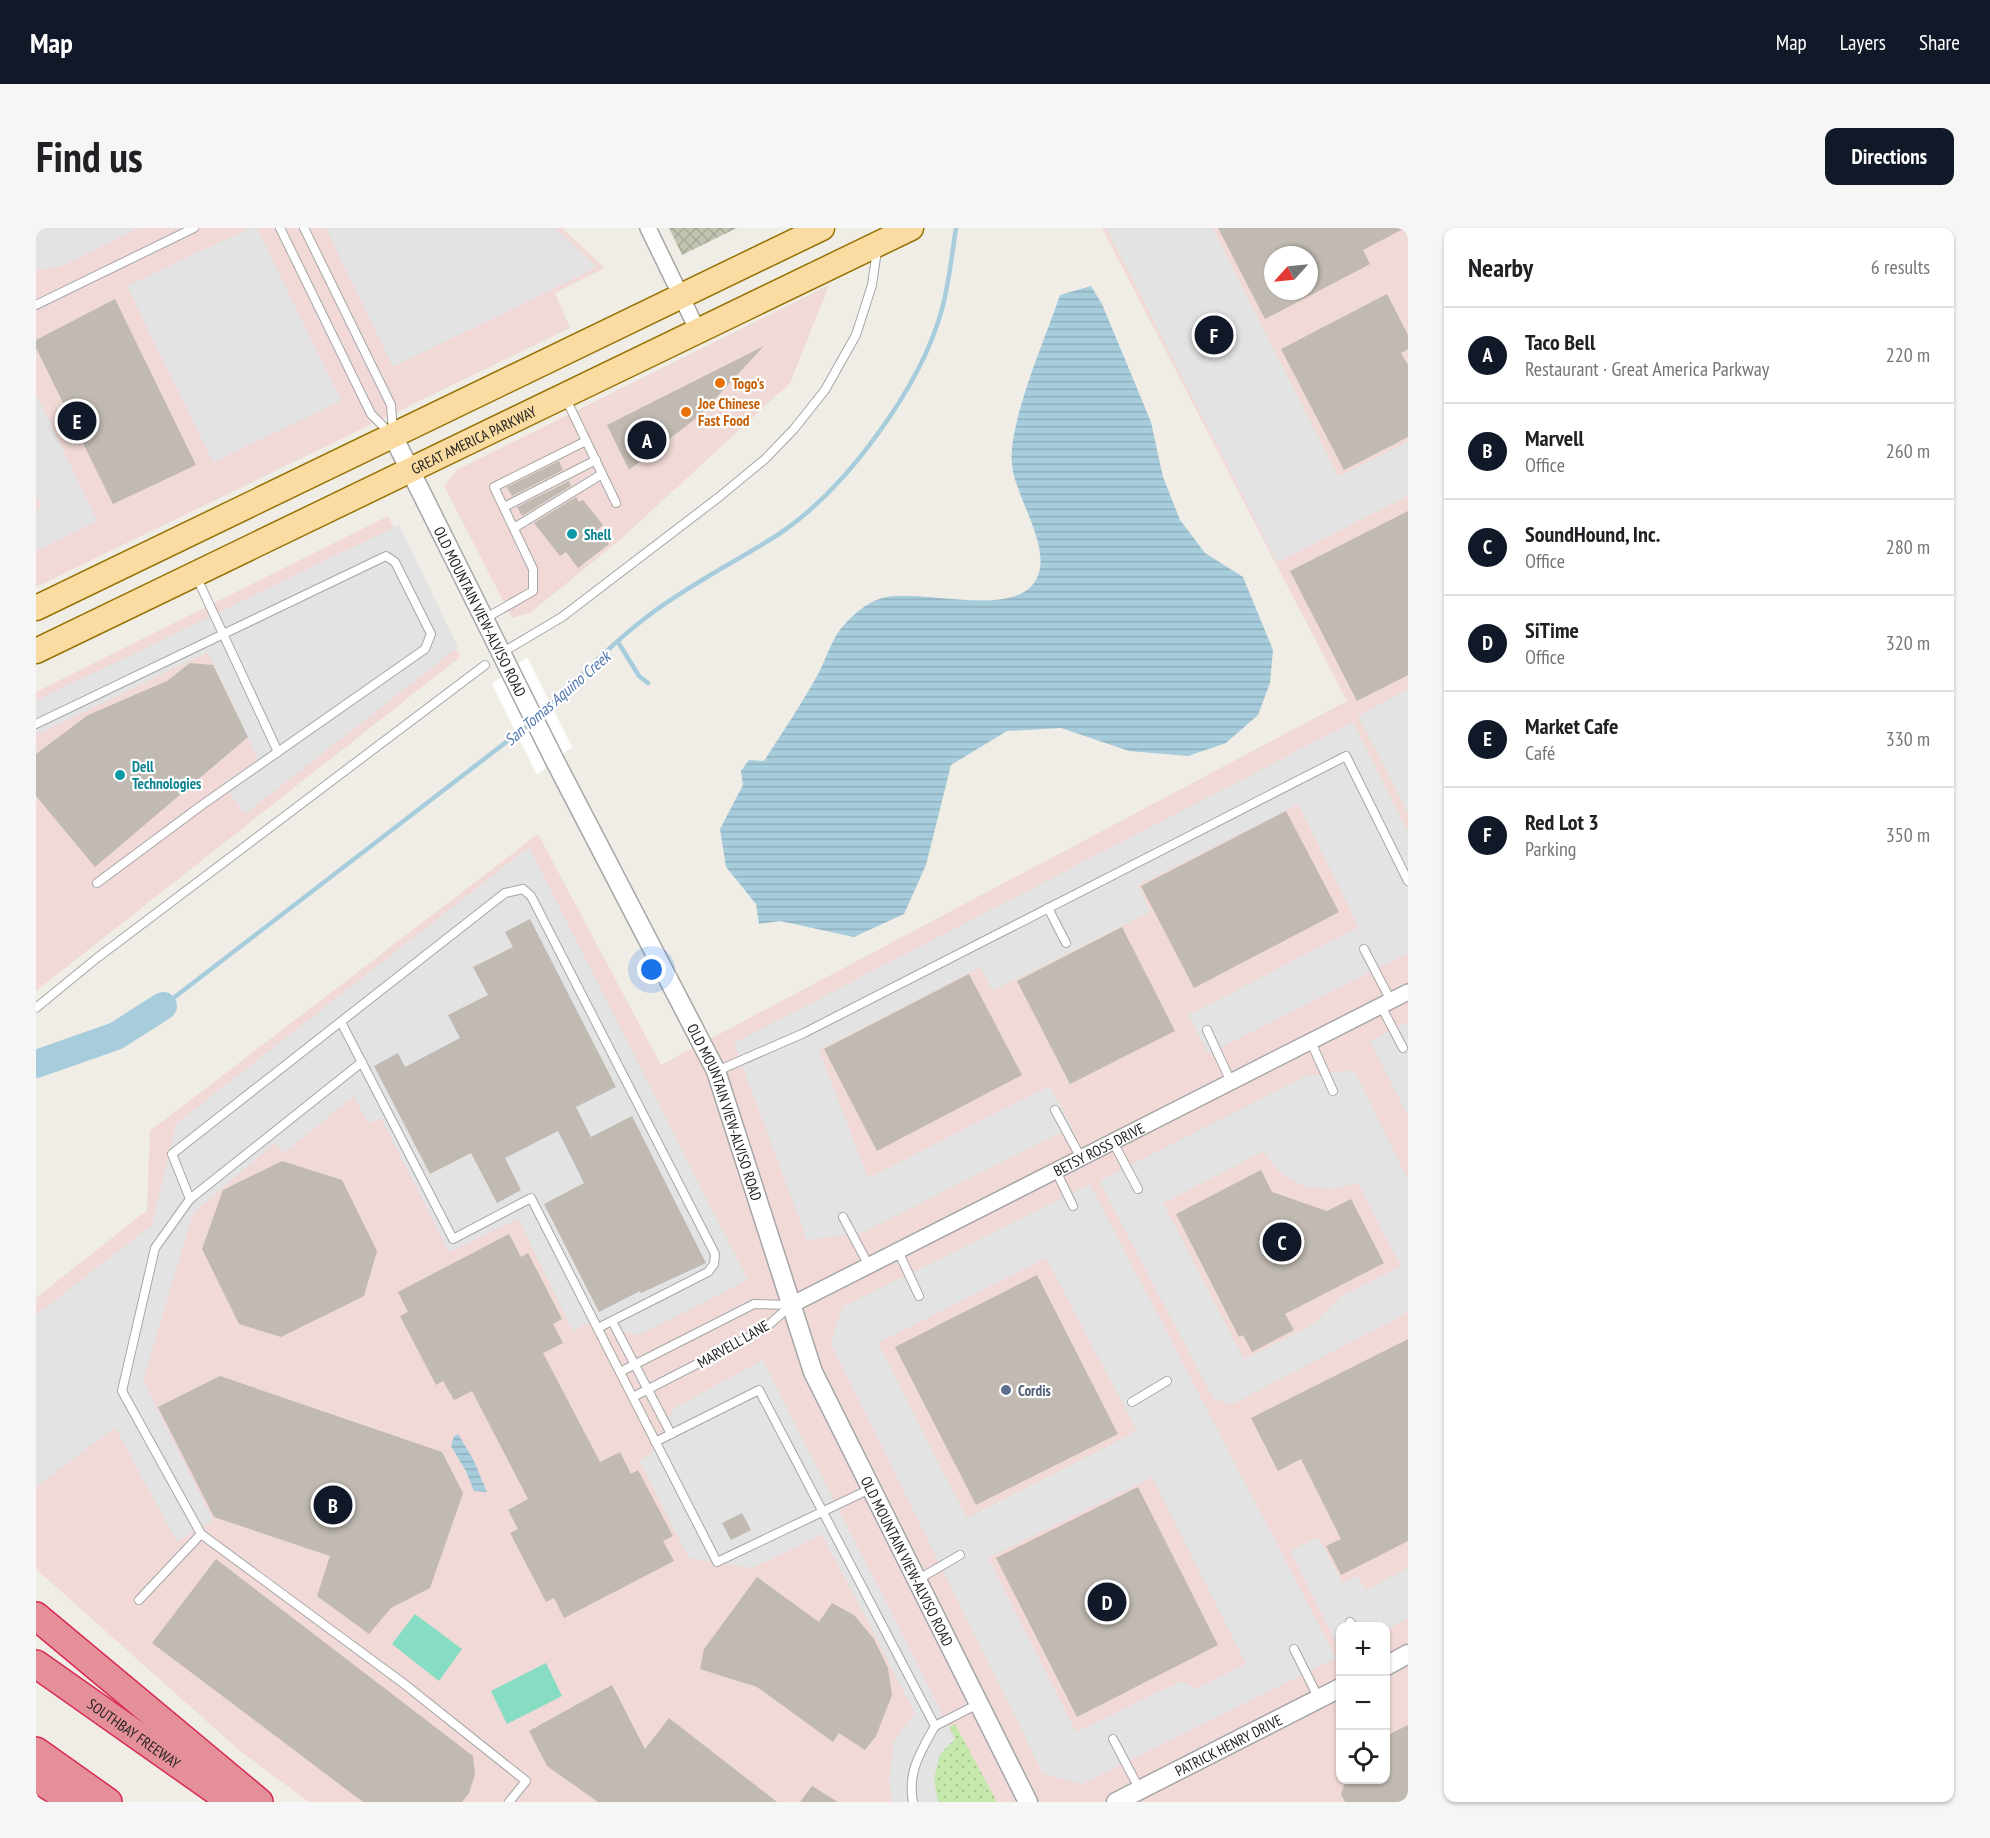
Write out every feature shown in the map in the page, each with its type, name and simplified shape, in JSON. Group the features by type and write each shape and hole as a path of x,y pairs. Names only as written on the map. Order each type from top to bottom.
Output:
{"highway":[{"path":"36,1616 259,1802"},
{"name":"SOUTHBAY FREEWAY","path":"36,1664 232,1802"},
{"path":"36,1751 108,1802"},
{"path":"36,1778 74,1802"}],"main road":[{"path":"36,608 822,228"},
{"name":"GREAT AMERICA PARKWAY","path":"36,651 894,236"}],"street":[{"path":"648,228 698,331"},
{"name":"OLD MOUNTAIN VIEW-ALVISO ROAD","path":"393,436 503,652 510,671 555,761 716,1071 813,1372 1028,1802"},
{"name":"BETSY ROSS DRIVE","path":"791,1305 1408,992"},
{"path":"1390,1664 1408,1654"},
{"name":"PATRICK HENRY DRIVE","path":"1116,1802 1336,1690"}],"lane":[{"path":"36,305 194,228"},
{"path":"280,228 370,414 393,436"},
{"path":"304,228 391,405 393,436"},
{"path":"503,652 562,617 719,497 765,459 794,429 825,390 856,335 872,285 894,236"},
{"path":"564,396 616,503"},
{"path":"486,618 533,591 533,569 494,487 586,441"},
{"path":"504,507 596,460"},
{"path":"513,528 603,474"},
{"path":"36,724 386,556 395,562 431,634 425,649 97,883"},
{"path":"195,574 278,752"},
{"path":"36,1008 97,958 485,665"},
{"path":"716,1071 804,1033 1346,756 1408,881"},
{"path":"190,1198 172,1154 505,893 522,889 531,896 715,1254 714,1264 708,1272 598,1328"},
{"path":"1048,908 1066,943"},
{"path":"1364,949 1403,1048"},
{"path":"341,1022 453,1239 531,1198 717,1562 870,1489"},
{"path":"1207,1030 1231,1082"},
{"path":"1311,1042 1333,1091"},
{"path":"362,1062 190,1198 155,1248 122,1390 201,1534 403,1683 526,1781 509,1802"},
{"path":"1055,1110 1081,1158"},
{"path":"1113,1142 1138,1188"},
{"path":"1056,1171 1073,1206"},
{"path":"843,1217 869,1266"},
{"path":"897,1251 919,1296"},
{"name":"MARVELL LANE","path":"620,1372 754,1304 791,1305"},
{"name":"MARVELL LANE","path":"633,1397 763,1330 791,1305"},
{"path":"612,1321 671,1434"},
{"path":"1132,1402 1167,1381"},
{"path":"655,1442 759,1390 935,1726"},
{"path":"139,1600 201,1534"},
{"path":"916,1581 960,1556"},
{"path":"1294,1649 1319,1699"},
{"path":"913,1802 910,1783 915,1762 935,1726 978,1704"},
{"path":"1113,1739 1140,1790"}],"shaded area":[{"path":"36,228 562,228 605,268 555,293 570,328 36,587"},
{"path":"36,228 138,228 59,267 36,270"},
{"path":"250,228 257,228 341,401 213,462 127,286"},
{"path":"326,228 555,228 597,267 393,367"},
{"path":"669,228 737,228 682,255"},
{"path":"1102,228 1408,228 1408,1802 309,1802 239,1750 36,1569 36,1298 147,1210 150,1131 538,834 661,1065 1347,701"},
{"path":"1106,228 1213,228 1338,476 1408,442 1408,496 1277,562"},
{"path":"829,285 790,383 622,538 530,613 512,618 444,486 457,470"},
{"path":"36,393 97,521 36,551 36,510 42,507 36,495"},
{"path":"388,516 460,657 36,991 36,692"},
{"path":"399,525 458,647 245,814 222,783 258,759 208,652 36,735 36,701"},
{"path":"1408,689 1408,814 1358,716"},
{"path":"1353,722 1408,832 1408,953 1208,1054 1188,1015 1359,927 1298,804 1138,885 1151,912 993,991 980,967 819,1050 868,1178 1050,1086 1072,1127 862,1233 807,1240 734,1043"},
{"path":"529,847 748,1280 639,1335 586,1324 573,1331 518,1219 449,1252 381,1118 368,1124 354,1096 284,1153 275,1143 193,1213 143,1381 213,1520 177,1542 115,1427 36,1487 36,1315 152,1225 176,1124"},
{"path":"1408,1022 1408,1116 1370,1041"},
{"path":"1354,1070 1408,1180 1408,1312 1231,1405 1213,1398 1099,1181 1306,1076","holes":["1263,1152 1281,1173 1305,1187 1333,1189 1358,1183 1401,1266 1342,1296 1314,1324 1244,1359 1163,1203"]},
{"path":"1090,1184 1336,1658 1082,1784 1043,1774 831,1343 842,1307","holes":["1046,1258 1137,1431 967,1518 878,1343","1152,1477 1246,1664 1196,1689 1182,1681 1076,1732 988,1558"]},
{"path":"763,1360 955,1739 940,1754 934,1779 938,1802 892,1802 889,1780 894,1741 915,1713 822,1534 752,1568 689,1558 639,1461 652,1453 674,1408"},
{"path":"1318,1537 1343,1583 1358,1576 1365,1590 1408,1568 1408,1618 1390,1628 1390,1622 1336,1622 1336,1641 1290,1551"}],"green space":[{"path":"415,1614 462,1649 439,1681 392,1644"},
{"path":"546,1663 562,1696 507,1724 491,1691"},
{"path":"955,1724 997,1802 938,1802 934,1784 936,1764 942,1751 955,1739 949,1726"}],"water":[{"path":"1091,286 1102,304 1151,422 1163,477 1180,520 1205,553 1243,577 1273,650 1270,683 1258,715 1226,743 1188,756 1129,751 1061,728 1007,731 951,765 926,865 904,914 854,937 780,921 759,924 756,904 726,867 720,829 743,785 741,771 749,760 764,761 811,687 839,631 858,612 882,598 920,596 989,600 1010,598 1026,591 1037,578 1040,552 1012,465 1015,427 1060,295"},
{"path":"458,1434 473,1459 487,1492 474,1491 466,1471 451,1446 454,1436"}],"pier":[{"name":"San Tomas Aquino Creek","path":"527,657 572,747 537,775 492,684"}],"building":[{"path":"1218,228 1405,228 1363,250 1370,264 1318,291 1318,246 1264,246 1264,300 1301,300 1265,319"},
{"path":"1387,294 1408,335 1408,349 1401,353 1408,365 1408,437 1344,470 1281,349"},
{"path":"115,299 196,465 113,504 36,348 36,340"},
{"path":"764,346 699,416 629,470 607,425"},
{"path":"559,461 563,470 512,496 507,487"},
{"path":"569,481 571,486 522,516 517,507"},
{"name":"Shell","path":"576,497 579,502 583,500 603,525 598,529 609,544 578,568 566,552 560,556 534,523"},
{"path":"1408,511 1408,675 1357,701 1290,571"},
{"name":"Dell Technologies","path":"190,663 213,665 248,737 95,867 36,796 36,754 88,715 167,681"},
{"path":"1286,811 1339,912 1194,988 1141,886"},
{"path":"530,919 616,1087 576,1107 591,1137 632,1116 706,1263 641,1293 640,1291 599,1312 544,1204 584,1183 558,1131 505,1158 521,1190 497,1203 471,1153 430,1174 374,1066 398,1053 405,1067 460,1038 448,1015 488,995 473,967 513,947 505,932"},
{"path":"1122,927 1175,1031 1070,1084 1017,981"},
{"path":"969,974 1022,1075 877,1151 824,1049"},
{"path":"282,1161 342,1180 377,1251 364,1296 281,1337 239,1324 202,1249 223,1190"},
{"path":"1261,1170 1272,1192 1327,1211 1351,1199 1384,1263 1285,1314 1294,1330 1252,1352 1243,1335 1239,1337 1176,1214"},
{"path":"509,1234 521,1257 528,1253 562,1319 553,1324 563,1343 543,1353 600,1462 620,1452 631,1474 638,1470 673,1536 663,1541 674,1561 564,1618 554,1598 546,1602 510,1533 518,1529 508,1510 528,1499 472,1391 454,1400 443,1381 436,1385 400,1316 408,1312 398,1292"},
{"name":"Cordis","path":"1037,1275 1118,1434 976,1505 895,1347"},
{"path":"1408,1339 1408,1541 1341,1575 1326,1546 1341,1539 1301,1459 1278,1471 1251,1418"},
{"path":"220,1376 442,1452 463,1493 430,1588 391,1608 369,1634 317,1596 330,1556 214,1517 158,1407"},
{"path":"1138,1487 1218,1645 1077,1717 996,1558"},
{"path":"742,1513 751,1530 731,1540 722,1523"},
{"path":"216,1559 473,1756 475,1774 469,1793 462,1802 363,1802 152,1643"},
{"path":"757,1577 819,1622 832,1603 854,1615 874,1639 888,1668 892,1695 876,1736 865,1750 839,1733 833,1742 757,1687 700,1669 704,1649"},
{"path":"612,1685 645,1749 669,1718 777,1802 598,1802 547,1766 529,1731"},
{"path":"1408,1725 1408,1802 1345,1802 1341,1794 1344,1784 1390,1784 1390,1734"},
{"path":"812,1786 838,1802 800,1802"}],"waterway":[{"name":"San Tomas Aquino Creek","path":"537,717 607,651 652,613 779,534 830,491 854,464 899,403 932,339 942,309 956,228"},
{"path":"618,642 639,676 648,683"},
{"name":"San Tomas Aquino Creek","path":"163,1006 531,723"},
{"name":"San Tomas Aquino Creek","path":"36,1064 116,1036 163,1006"}],"place":[{"name":"Red Lot 3","path":"1214,335"},
{"name":"Togo's","path":"720,383"},
{"name":"Joe Chinese Fast Food","path":"686,412"},
{"name":"Market Cafe","path":"77,421"},
{"name":"Taco Bell","path":"647,440"},
{"name":"Shell","path":"572,534"},
{"name":"Dell Technologies","path":"120,775"},
{"name":"SoundHound, Inc.","path":"1282,1242"},
{"name":"Cordis","path":"1006,1390"},
{"name":"Marvell","path":"333,1505"},
{"name":"SiTime","path":"1107,1602"}]}
